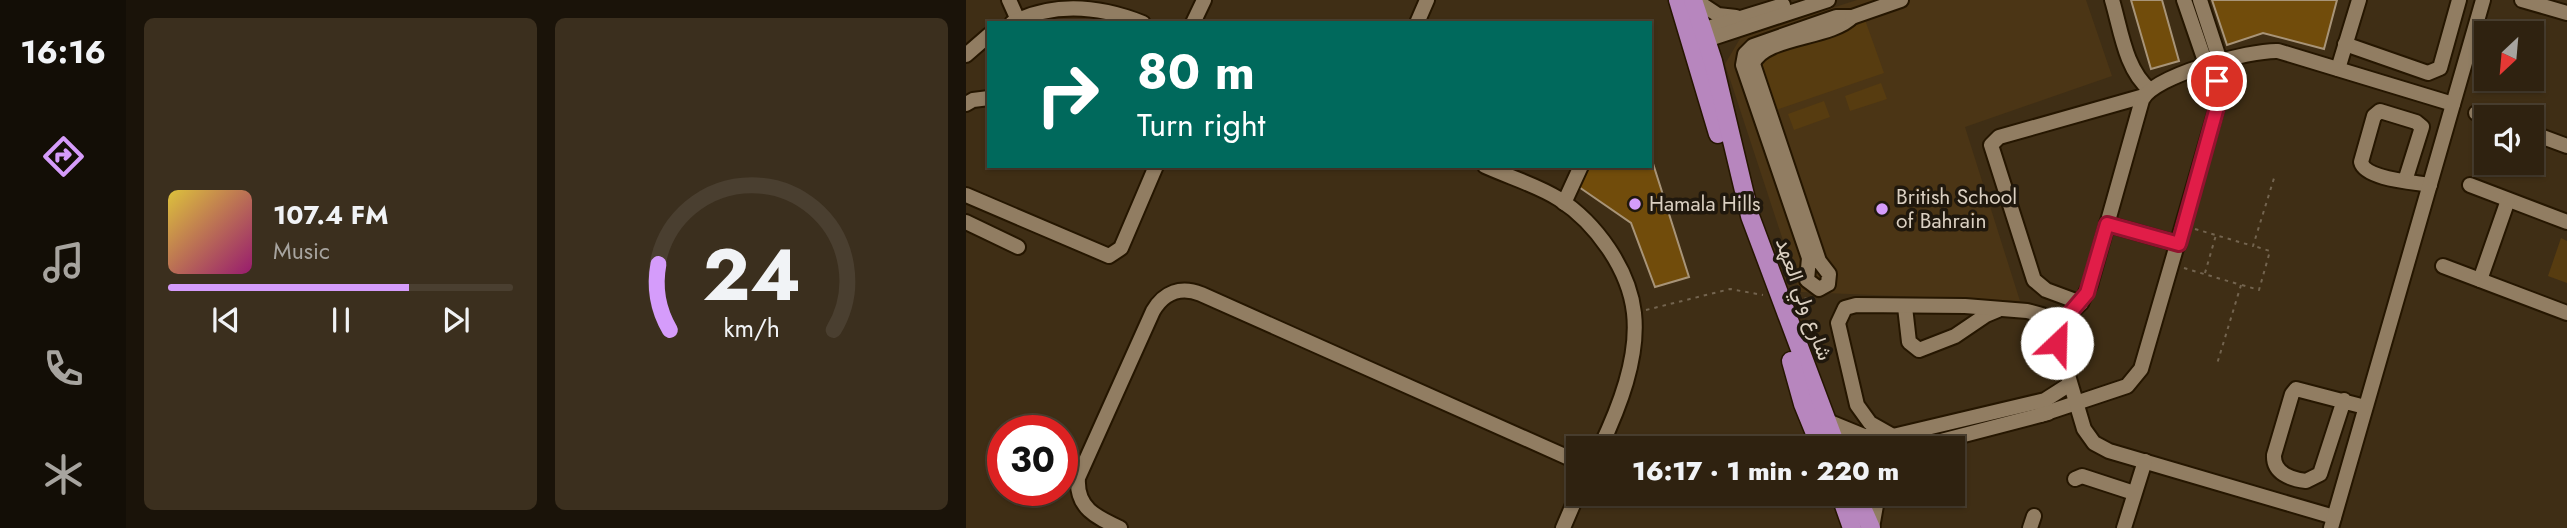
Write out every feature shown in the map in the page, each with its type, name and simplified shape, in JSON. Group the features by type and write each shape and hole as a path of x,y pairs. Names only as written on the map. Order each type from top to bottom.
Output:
{"main road":[{"name":"شارع ولي العهد","path":"1678,0 1698,37"},
{"name":"شارع ولي العهد","path":"1694,0 1698,37 1774,296 1832,436"},
{"name":"شارع ولي العهد","path":"1784,325 1803,404 1816,436"},
{"path":"1844,506 1852,528"},
{"path":"1862,506 1872,528"}],"street":[{"path":"1009,0 1015,21 1055,8 1094,8 1136,21"},
{"path":"1194,21 1204,0"},
{"path":"1418,21 1427,0"},
{"path":"1694,0 1718,15 1741,18"},
{"path":"1698,37 1741,18 1801,0"},
{"path":"1698,37 1828,0"},
{"path":"2112,0 2131,64 2147,93"},
{"path":"2183,0 2196,39 2213,65"},
{"path":"2040,415 2075,401 2127,386 2138,376 2173,265 2219,100 2200,0"},
{"path":"2337,69 2359,0"},
{"path":"2345,44 2428,73 2435,73 2440,68 2459,0"},
{"path":"2147,93 2090,285 2081,303 2058,327 2057,343 2080,417 2094,443 2332,522 2483,0"},
{"path":"1815,265 1753,64 1764,50 1840,26 1868,5 1894,1"},
{"path":"2528,1 2567,13"},
{"path":"966,55 987,37"},
{"path":"2192,72 2196,39"},
{"path":"2081,303 2041,288 2034,280 1991,145 1998,137 2147,93 2159,83 2251,53 2278,51 2453,104"},
{"path":"966,104 987,98"},
{"path":"2405,181 2422,127 2416,122 2381,111 2374,116 2362,166 2369,174 2430,186"},
{"path":"2544,137 2567,146"},
{"path":"966,195 1102,254 1113,255 1121,248 1155,168"},
{"path":"1489,168 1564,203 1600,235 1618,265 1634,313 1627,377 1617,412 1606,436"},
{"path":"1564,203 1580,168"},
{"path":"2470,185 2567,222"},
{"path":"2480,280 2508,200"},
{"path":"966,222 1018,247"},
{"path":"2107,224 2179,244"},
{"path":"2443,266 2567,313"},
{"path":"1120,528 1087,509 1079,495 1079,478 1153,311 1163,298 1177,290 1202,294 1566,457"},
{"path":"2058,327 2035,313 1965,306 1851,306 1841,312 1838,323 1857,405 1865,418 1893,436 2045,400 2070,384"},
{"path":"1965,306 1971,327"},
{"path":"1905,307 1909,342 1914,349 1955,337 1998,310"},
{"path":"2343,400 2320,474 2306,481 2279,471 2274,464 2274,455 2294,391 2300,388 2343,400 2365,407"},
{"path":"1958,436 2054,412 2080,417"},
{"path":"1825,420 1864,436"},
{"path":"1912,432 1913,436"},
{"path":"2124,528 2145,461"},
{"path":"2075,479 2082,476 2134,493"},
{"path":"1563,528 1572,506"},
{"path":"1872,528 1876,506"}],"path":[{"path":"2253,246 2275,175"},
{"path":"2173,265 2259,290 2270,251 2184,226"},
{"path":"2204,274 2216,235"},
{"path":"2217,364 2241,285"},
{"path":"1634,313 1730,289 1813,299"}],"shaded area":[{"name":"British School of Bahrain","path":"1857,0 2086,0 2112,76 1965,127 2020,301 1800,292 1725,64 1741,37"},
{"path":"1864,17 1884,73 1776,110 1757,54"},
{"path":"1881,83 1887,99 1850,111 1845,96"},
{"path":"1824,101 1830,117 1794,130 1788,114"},
{"path":"2561,238 2567,241 2567,283 2548,276"}],"building":[{"path":"2131,0 2162,0 2179,61 2151,69"},
{"path":"2212,0 2337,0 2324,49 2263,33 2227,45"},
{"name":"Hamala Hills","path":"1652,160 1689,277 1655,287 1631,223 1576,185 1584,168 1652,168"}],"place":[{"name":"Hamala Hills","path":"1635,204"},
{"name":"British School of Bahrain","path":"1882,209"}],"route":[{"path":"2057,343 2058,327 2087,293 2107,224 2179,244 2219,100 2217,81"}]}
